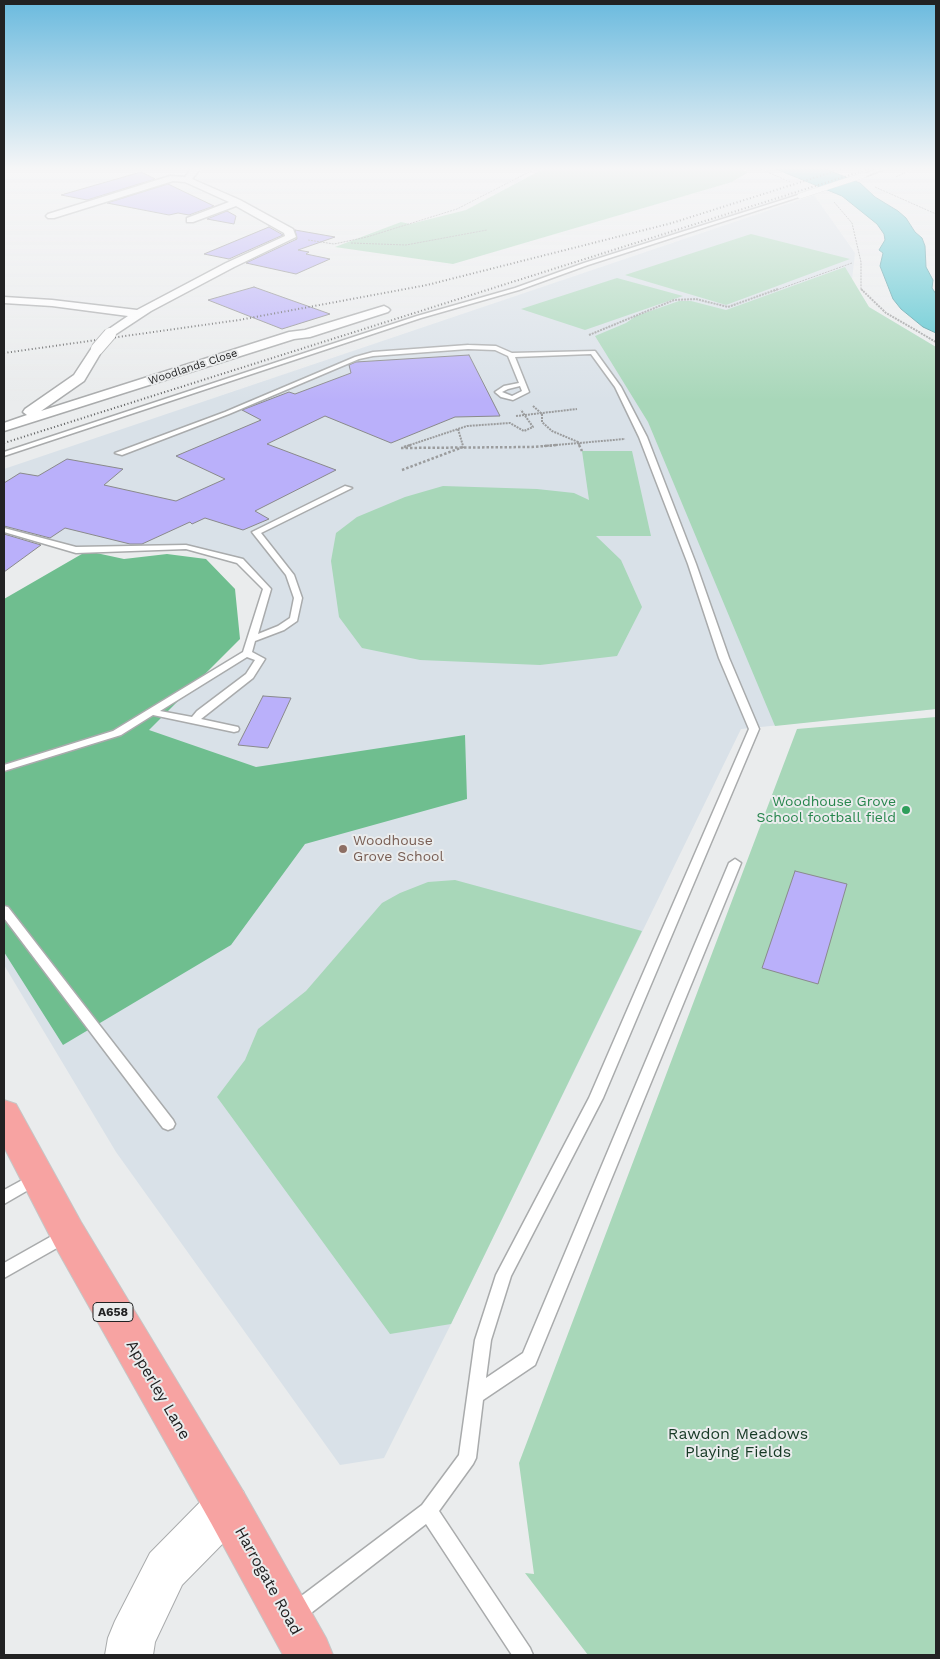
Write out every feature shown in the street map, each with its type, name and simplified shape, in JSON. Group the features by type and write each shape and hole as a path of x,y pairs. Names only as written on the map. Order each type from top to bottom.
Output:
{"highway":[{"name":"Apperley Lane","path":"4,1114 68,1234 227,1508"},
{"name":"Harrogate Road","path":"227,1508 298,1637"}],"street":[{"path":"4,421 33,411 79,378 97,349 110,334 139,314 230,265 270,246"},
{"path":"4,300 52,302 139,314"},
{"name":"Woodlands Close","path":"4,427 293,335 306,334 384,310"},
{"path":"129,1655 132,1638 166,1569 227,1508"}],"lane":[{"path":"4,454 400,323 517,289 641,246"},
{"path":"119,452 227,413 357,358 373,354 468,347 496,348 511,355 593,352 618,387 643,438 692,564 724,658 754,729 596,1098 504,1275 483,1340 467,1458 428,1511 298,1637"},
{"path":"511,355 526,392 513,398 503,396 498,392 522,384"},
{"path":"252,639 280,628 294,619 298,598 290,575 256,532 348,488"},
{"path":"4,530 76,550 186,547 240,561 267,588 248,653 116,733 4,768"},
{"path":"195,721 201,713 250,676 260,659 248,653"},
{"path":"150,712 234,729"},
{"path":"475,1396 529,1359 735,862"},
{"path":"4,910 168,1124"},
{"path":"4,1198 38,1178"},
{"path":"4,1271 68,1234"},
{"path":"428,1511 523,1655"}],"path":[{"path":"857,246 860,262 861,289 886,314 936,342"},
{"path":"585,338 674,300 696,299 728,307 852,263"},
{"path":"522,395 541,413 542,422 552,431 578,442 582,451"},
{"path":"513,398 533,427 524,431 510,423 467,426 401,448 532,446 643,438"},
{"path":"516,416 577,409"},
{"path":"458,429 463,447"},
{"path":"402,470 463,447"}],"shaded area":[{"name":"Woodhouse Grove School","path":"662,246 850,246 855,253 852,280 869,307 936,347 936,709 741,729 384,1458 340,1465 116,1152 4,965 4,768 117,733 247,653 267,588 240,561 186,547 76,550 4,530 4,469"}],"green space":[{"path":"337,246 513,246 453,264 335,247"},
{"path":"713,246 800,246 850,259 726,305 625,275"},
{"path":"845,267 869,307 936,347 936,709 775,726 648,422 595,336 626,323 636,316 679,301 691,301 726,310"},
{"path":"617,278 683,296 585,330 521,309"},
{"path":"582,451 632,451 651,536 596,536 621,560 642,607 617,656 540,665 420,660 362,648 339,617 331,561 336,533 357,517 405,497 443,486 537,489 574,493 589,500"},
{"path":"87,551 124,559 167,554 206,559 235,589 240,639 149,730 256,767 465,735 467,799 305,844 231,945 63,1045 4,952 4,599"},
{"name":"Rawdon Meadows Playing Fields","path":"936,717 936,1655 588,1655 525,1573 534,1574 519,1463 797,729"},
{"path":"455,880 642,931 451,1324 390,1334 217,1097 245,1060 258,1029 306,991 382,903 400,893 428,882"}],"water":[{"path":"881,246 925,246 926,267 933,280 932,288 936,294 936,333 923,327 901,309 893,299 880,266 883,253 879,250"}],"building":[{"path":"222,246 257,246 229,259 204,254"},
{"path":"281,246 308,246 298,250 309,252 306,254 330,259 296,274 246,263"},
{"path":"254,287 330,314 282,329 208,300"},
{"path":"469,355 500,416 455,417 391,443 325,416 267,444 336,470 255,511 269,519 243,530 205,518 192,524 190,522 142,544 130,544 65,528 50,538 4,526 4,483 20,473 38,476 67,459 123,469 104,485 176,501 225,479 176,456 261,420 242,410 289,392 295,394 351,373 349,365 356,362"},
{"path":"4,534 41,545 4,572"},
{"path":"263,696 291,698 268,748 238,745"},
{"path":"795,871 847,884 818,984 762,968"}],"railway":[{"path":"4,353 239,320 427,285 579,246"},
{"path":"4,443 625,246"}],"place":[{"name":"Woodhouse Grove School football field","path":"906,810"},
{"name":"Woodhouse Grove School","path":"343,849"}]}
